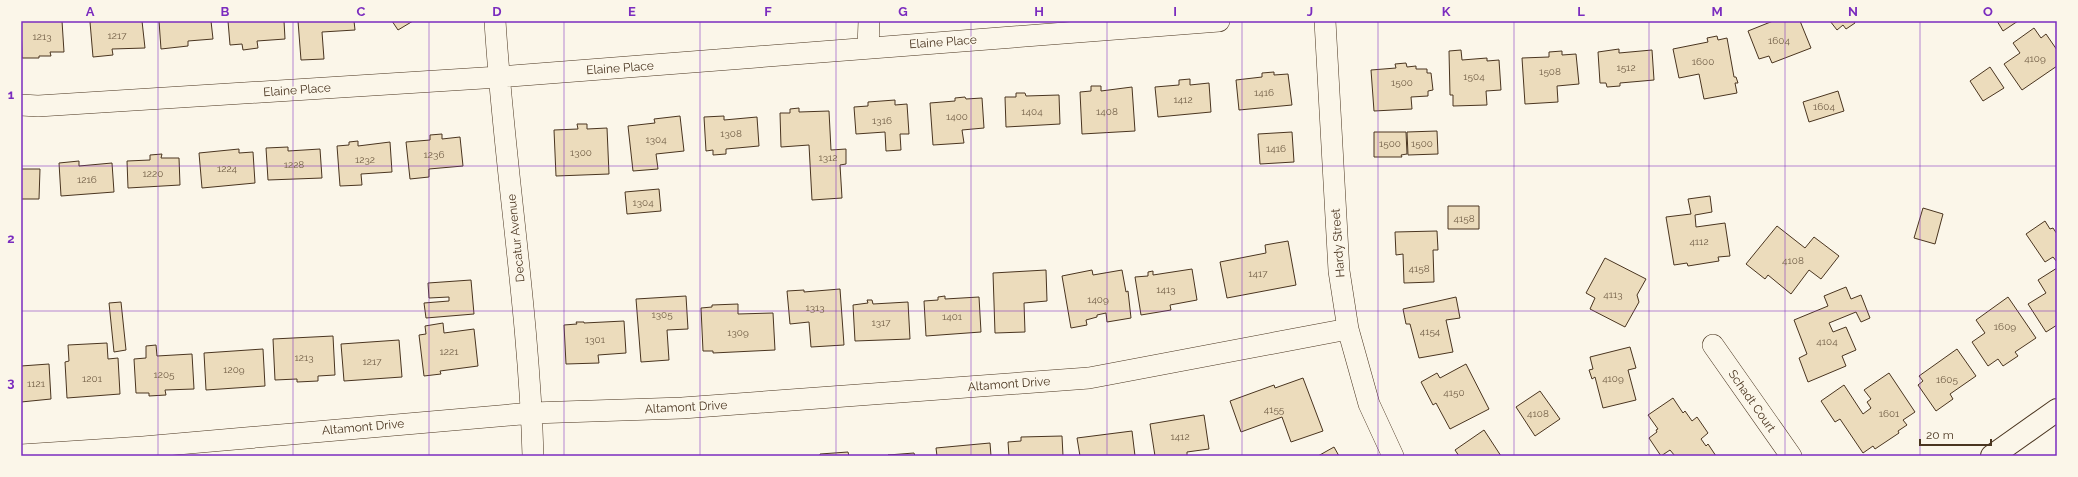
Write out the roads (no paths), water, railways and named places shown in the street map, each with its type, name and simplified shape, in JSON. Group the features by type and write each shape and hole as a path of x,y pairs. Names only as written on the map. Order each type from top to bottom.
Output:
{"main road":[{"path":"1992,456 2057,410"}],"street":[{"name":"Decatur Avenue","path":"495,21 499,77 517,241 532,412 533,456"},
{"path":"868,48 869,21"},
{"name":"Elaine Place","path":"21,105 38,106 499,77 1219,21"},
{"name":"Hardy Street","path":"1325,21 1339,271 1348,329 1369,404 1393,456"},
{"name":"Altamont Drive","path":"21,455 143,447 532,412 682,408 1089,378 1348,329"},
{"name":"Schadt Court","path":"1713,345 1791,456"}]}
